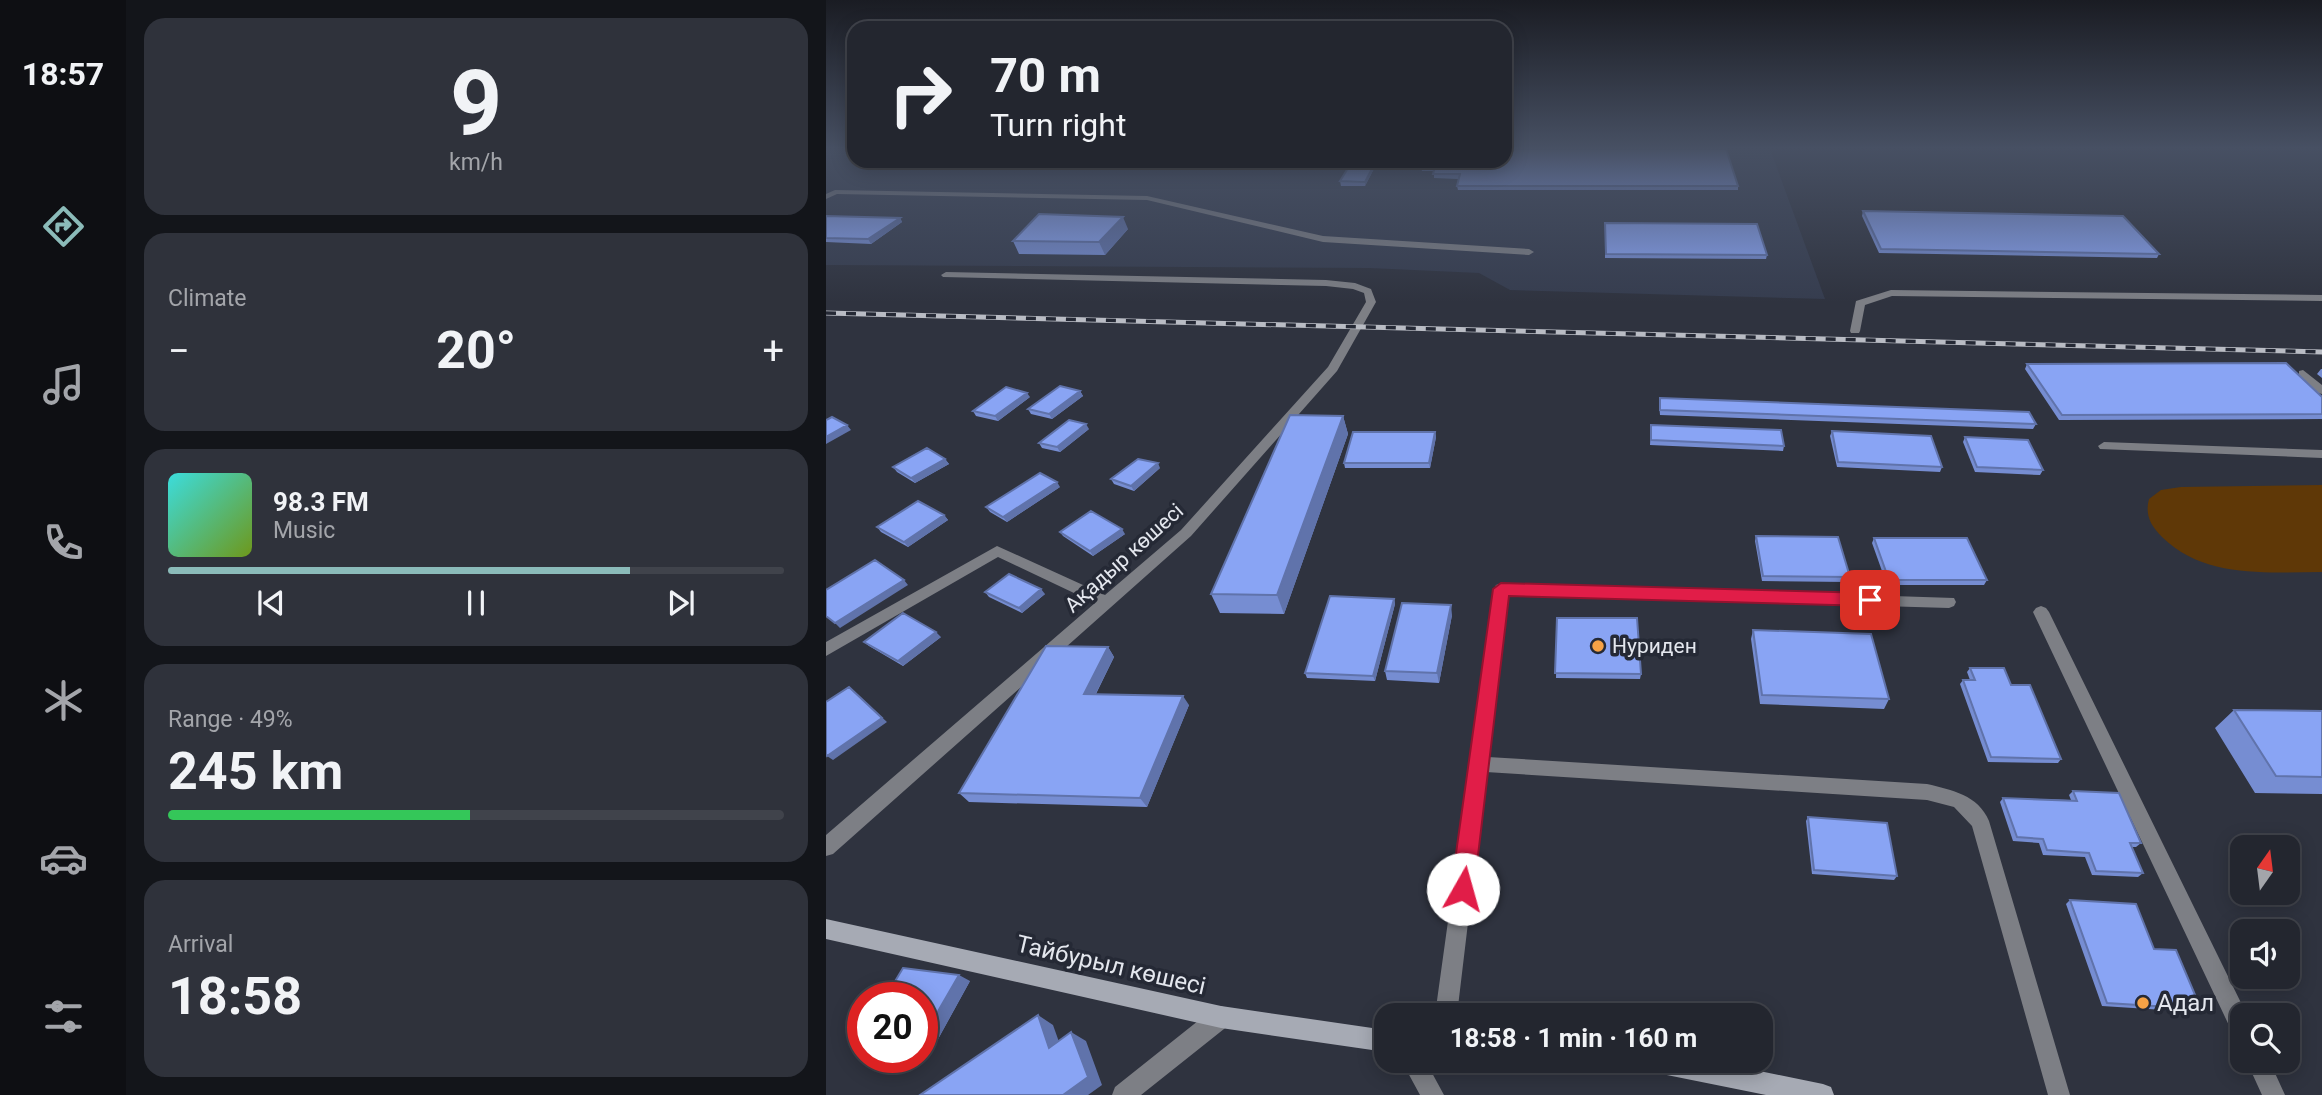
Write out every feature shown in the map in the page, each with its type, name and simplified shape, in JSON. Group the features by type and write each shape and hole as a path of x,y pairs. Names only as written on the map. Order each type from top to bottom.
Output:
{"main road":[{"name":"Тайбурыл көшесі","path":"826,929 1221,1017 1374,1039"},
{"path":"1712,1073 1823,1095"}],"street":[{"path":"1156,200 1323,239 1528,252"},
{"name":"Ақадыр көшесі","path":"826,847 1186,533 1333,369 1371,302 1368,291 1362,288 1326,284 946,275"},
{"path":"1855,331 1860,303 1891,293 2322,298"},
{"path":"2303,373 2322,391"},
{"path":"2104,446 2322,454"},
{"path":"826,650 997,551 1106,602"},
{"path":"1448,1003 1501,589 1949,602"},
{"path":"2041,612 2230,1003"},
{"path":"1479,764 1927,792 1959,800 1980,821 2059,1095"},
{"path":"1123,1095 1221,1017"},
{"path":"1420,1073 1433,1095"},
{"path":"2263,1073 2274,1095"}],"shaded area":[{"path":"826,200 1789,200 1825,299 1510,290 1479,273 1369,268 826,265"},
{"path":"2322,485 2322,572 2258,572 2217,567 2179,551 2162,537 2148,515 2149,499 2161,490 2181,487"}],"building":[{"path":"1863,211 2123,216 2159,254 1881,249"},
{"path":"1039,214 1123,217 1099,242 1013,241"},
{"path":"826,216 900,218 868,239 826,238"},
{"path":"1605,223 1757,224 1767,255 1606,254"},
{"path":"2286,363 2322,397 2322,414 2062,415 2027,364"},
{"path":"1060,386 1080,391 1049,414 1028,409"},
{"path":"1006,387 1027,393 995,416 973,411"},
{"path":"1660,398 2029,412 2036,424 1660,410"},
{"path":"1290,415 1343,416 1277,595 1211,594"},
{"path":"832,417 847,425 826,437 826,420"},
{"path":"1069,420 1086,424 1057,447 1039,443"},
{"path":"1651,425 1781,430 1784,446 1651,440"},
{"path":"1832,431 1931,436 1942,467 1838,462"},
{"path":"1353,432 1435,432 1429,463 1344,463"},
{"path":"1965,437 2028,440 2043,470 1977,467"},
{"path":"927,448 945,459 911,478 893,467"},
{"path":"1138,459 1158,463 1131,486 1111,479"},
{"path":"1040,473 1057,482 1003,517 986,507"},
{"path":"918,501 944,515 904,542 877,527"},
{"path":"1091,511 1122,529 1090,551 1060,532"},
{"path":"1756,536 1838,537 1850,577 1763,576"},
{"path":"1874,538 1967,538 1987,580 1889,580"},
{"path":"875,560 904,580 835,623 826,616 826,590"},
{"path":"1009,574 1041,589 1019,608 985,592"},
{"path":"1330,596 1394,599 1373,676 1305,673"},
{"path":"1402,603 1451,605 1437,673 1385,671"},
{"path":"903,613 936,632 898,661 864,642"},
{"path":"1557,618 1637,618 1641,674 1555,673"},
{"path":"1753,630 1871,634 1889,699 1762,695"},
{"path":"1046,646 1108,647 1084,694 1183,696 1140,798 959,793"},
{"path":"1970,668 2004,668 2011,685 2030,685 2061,759 1991,757 1963,680 1975,680"},
{"path":"849,687 882,718 827,756 826,702"},
{"path":"2234,710 2322,711 2322,777 2276,776"},
{"path":"2073,791 2119,793 2141,843 2130,843 2143,873 2096,871 2089,853 2047,850 2043,839 2017,837 2003,798 2077,801"},
{"path":"1808,817 1887,823 1897,876 1814,870"},
{"path":"2070,900 2136,904 2154,949 2176,950 2201,1009 2107,1003"},
{"path":"903,968 959,975 938,1011 938,982 895,982"},
{"path":"1038,1015 1049,1048 1071,1032 1088,1077 1063,1095 920,1095"}],"railway":[{"path":"826,313 2322,352"}],"place":[{"name":"Нуриден","path":"1598,646"},
{"name":"Адал","path":"2143,1003"}],"route":[{"path":"1463,889 1501,589 1870,600"}]}
